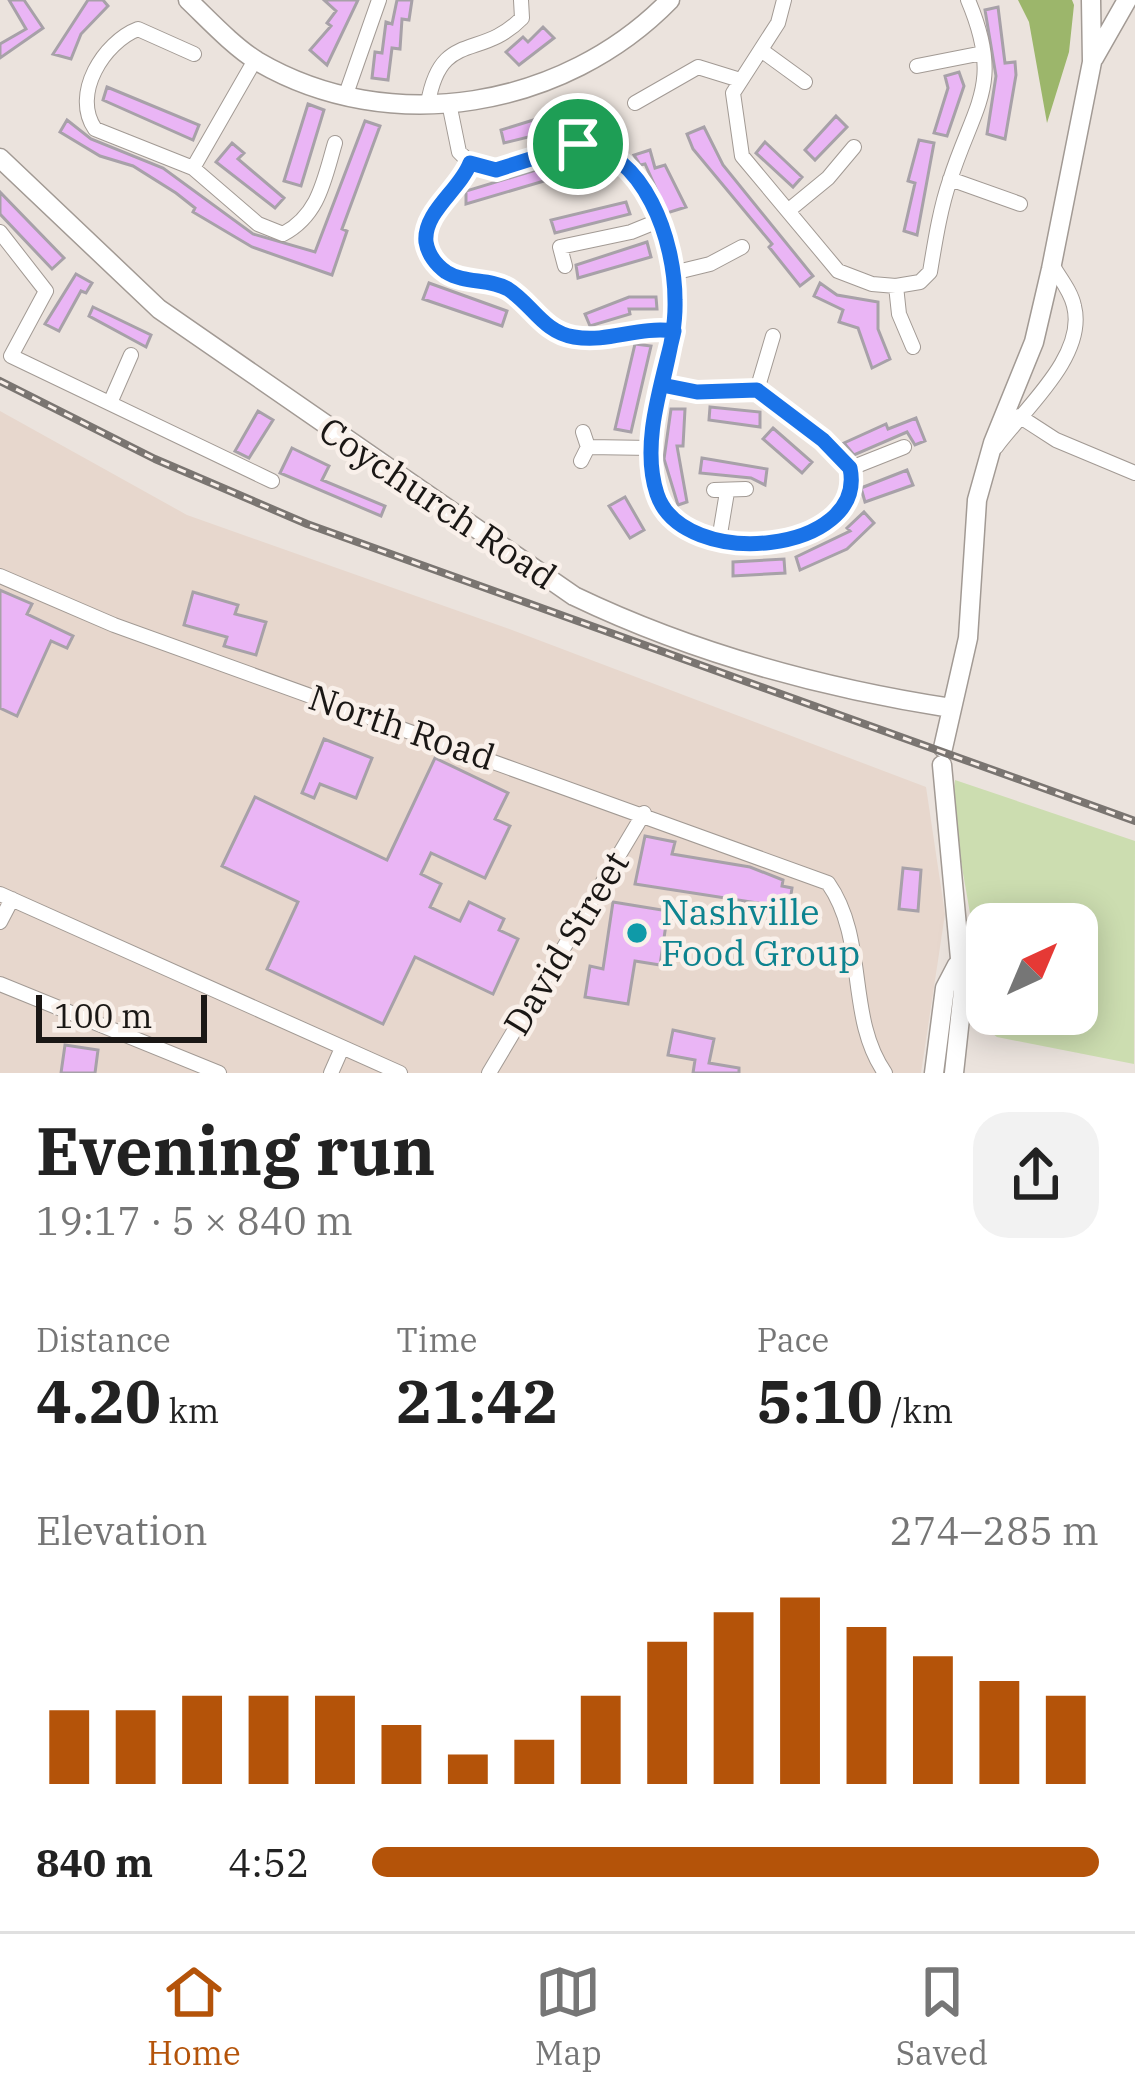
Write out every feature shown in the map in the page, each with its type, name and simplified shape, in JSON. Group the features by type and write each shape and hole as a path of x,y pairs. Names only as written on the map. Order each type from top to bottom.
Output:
{"main road":[{"path":"191,1 255,60 367,104 449,103 528,89 564,76 634,37 670,0"},
{"path":"954,1073 963,991 957,964 943,756 968,638 977,500 1034,342 1092,62 1091,0"},
{"path":"1092,62 1127,0"},
{"name":"Coychurch Road","path":"0,158 159,309 574,596 630,623 728,656 866,695 951,708"},
{"path":"934,1073 946,988 957,964"}],"street":[{"path":"345,97 380,0"},
{"path":"428,103 434,73 444,58 508,32 521,18 520,0"},
{"path":"784,0 778,23 732,100 742,156 838,271 872,284 896,286 920,282 930,272 950,179 980,113 985,76 980,28 968,0"},
{"path":"194,55 138,29 120,36 106,49 87,98 88,118 95,129 193,168 258,224 283,234 301,225 319,199 335,143"},
{"path":"760,50 805,82"},
{"path":"917,66 982,52"},
{"path":"193,168 255,60"},
{"path":"635,104 698,68 740,80"},
{"path":"449,103 459,152 470,163 496,170 562,146 593,146 627,166 648,195 673,273 674,331 662,385 652,448 656,493 664,509 692,533 719,540 773,542 823,524 848,504 854,484 850,468 823,440 757,390 697,392 662,385"},
{"path":"789,210 828,178 854,147"},
{"path":"470,163 456,190 429,223 425,237 435,262 445,271 512,291 540,321 569,337 598,340 647,327 674,331"},
{"path":"950,179 1020,204"},
{"path":"565,266 560,247 632,232 658,221"},
{"path":"0,232 46,291 6,353 272,481"},
{"path":"673,273 691,271 730,248"},
{"path":"990,456 1059,365 1076,333 1075,307 1051,263"},
{"path":"896,286 899,314 913,347"},
{"path":"752,343 771,342 757,390"},
{"path":"110,403 131,355"},
{"path":"1019,416 1055,440 1135,473"},
{"path":"584,446 652,448"},
{"path":"850,468 897,449 898,469"},
{"path":"719,540 721,491 746,489"},
{"name":"North Road","path":"0,576 114,625 828,883 848,916 867,1031 885,1073"},
{"name":"David Street","path":"489,1073 644,813"},
{"path":"0,922 6,897 400,1073"},
{"path":"0,984 219,1073"},
{"path":"331,1073 342,1048"}],"shaded area":[{"path":"0,411 187,515 512,630 926,787 945,914 921,1073 0,1073"}],"green space":[{"path":"1018,0 1072,0 1074,5 1069,52 1047,123 1029,22"},
{"path":"955,780 1135,841 1134,1064 994,1035 1098,1035 1098,903 968,903 952,810"}],"building":[{"path":"9,0 24,0 43,28 0,58 0,44 26,29"},
{"path":"88,0 103,0 108,6 81,34 71,59 53,54"},
{"path":"324,0 358,0 327,65 310,50 331,26 327,23 336,11"},
{"path":"397,0 412,0 409,20 402,19 400,49 392,48 388,80 372,78 375,52 382,53 386,22 392,24"},
{"path":"998,7 1005,63 1015,62 1016,75 1005,139 987,134 996,76 985,10"},
{"path":"543,27 554,38 519,65 506,52 523,37 528,42"},
{"path":"959,72 964,86 947,136 934,133 948,88 945,76"},
{"path":"107,87 199,125 193,140 103,100"},
{"path":"308,104 324,110 301,186 284,181"},
{"path":"596,109 598,120 504,143 501,130 543,117"},
{"path":"836,116 847,127 815,160 805,150"},
{"path":"67,120 91,139 163,168 253,234 315,252 365,121 380,126 342,229 347,231 332,275 252,247 193,212 195,208 176,193 133,166 100,156 60,132"},
{"path":"704,127 723,165 813,276 800,286 769,247 772,244 693,149 687,134"},
{"path":"919,140 934,143 917,235 904,231 915,183 908,181"},
{"path":"765,142 802,177 793,187 756,153"},
{"path":"232,143 244,153 238,159 284,198 275,208 216,162"},
{"path":"650,150 655,168 665,165 686,207 667,213 645,164 640,165 634,155"},
{"path":"559,163 596,164 597,177 571,178 571,173 466,204 466,191"},
{"path":"0,192 64,258 52,269 0,214"},
{"path":"626,202 630,214 555,233 551,220"},
{"path":"647,242 651,257 578,278 576,265"},
{"path":"76,274 92,283 86,293 81,291 59,331 45,324"},
{"path":"429,283 507,311 502,326 423,299"},
{"path":"820,283 837,295 878,302 878,329 890,359 872,368 858,328 839,322 843,310 814,296"},
{"path":"629,297 656,297 657,309 629,309 630,314 590,326 585,314"},
{"path":"93,307 151,335 146,347 89,316"},
{"path":"635,344 651,346 631,432 615,429"},
{"path":"710,407 760,412 760,427 709,420"},
{"path":"671,409 685,409 683,446 677,446 687,502 678,505 664,459"},
{"path":"258,411 273,420 249,458 235,451"},
{"path":"916,418 925,441 915,445 907,432 854,455 844,443 886,424 888,429"},
{"path":"773,428 812,462 802,473 763,439"},
{"path":"292,448 329,466 322,480 385,506 381,516 280,473"},
{"path":"702,458 767,469 765,485 751,478 700,473"},
{"path":"907,470 913,485 865,502 861,488"},
{"path":"625,497 644,530 630,538 609,506"},
{"path":"864,512 874,523 847,549 800,570 796,557 850,531 847,528"},
{"path":"784,559 785,573 733,576 733,562"},
{"path":"0,590 32,604 27,614 73,636 67,648 51,641 17,716 0,708"},
{"path":"193,592 238,605 235,614 266,622 256,655 224,646 227,637 184,625"},
{"path":"324,739 372,758 356,798 320,784 314,798 302,793"},
{"path":"435,758 508,793 495,819 510,826 485,878 431,853 421,874 441,884 430,907 460,921 469,902 504,919 499,930 518,939 493,994 415,957 383,1024 267,969 298,902 222,866 255,797 387,860"},
{"path":"645,836 675,842 672,854 750,867 783,880 782,886 792,888 789,908 635,884"},
{"path":"903,868 921,870 918,911 899,909"},
{"name":"Nashville Food Group","path":"613,902 668,911 660,965 635,961 628,1004 585,997 590,966 603,969"},
{"path":"673,1030 714,1039 709,1063 739,1068 739,1073 693,1073 695,1060 668,1055"},
{"path":"65,1045 98,1050 95,1073 61,1073"}],"railway":[{"path":"0,381 155,459 307,524 1135,821"}],"place":[{"name":"Nashville Food Group","path":"637,933"}],"route":[{"path":"578,144 496,170 470,163 456,190 429,223 425,237 435,262 458,278 512,291 540,321 569,337 598,340 647,327 674,331 656,416 652,464 656,493 664,509 692,533 750,544 773,542 834,518 848,504 854,484 850,468 776,401 757,390 736,387 697,392 662,385 674,331 676,298 669,253 648,195 627,166 609,152 578,144"}]}
